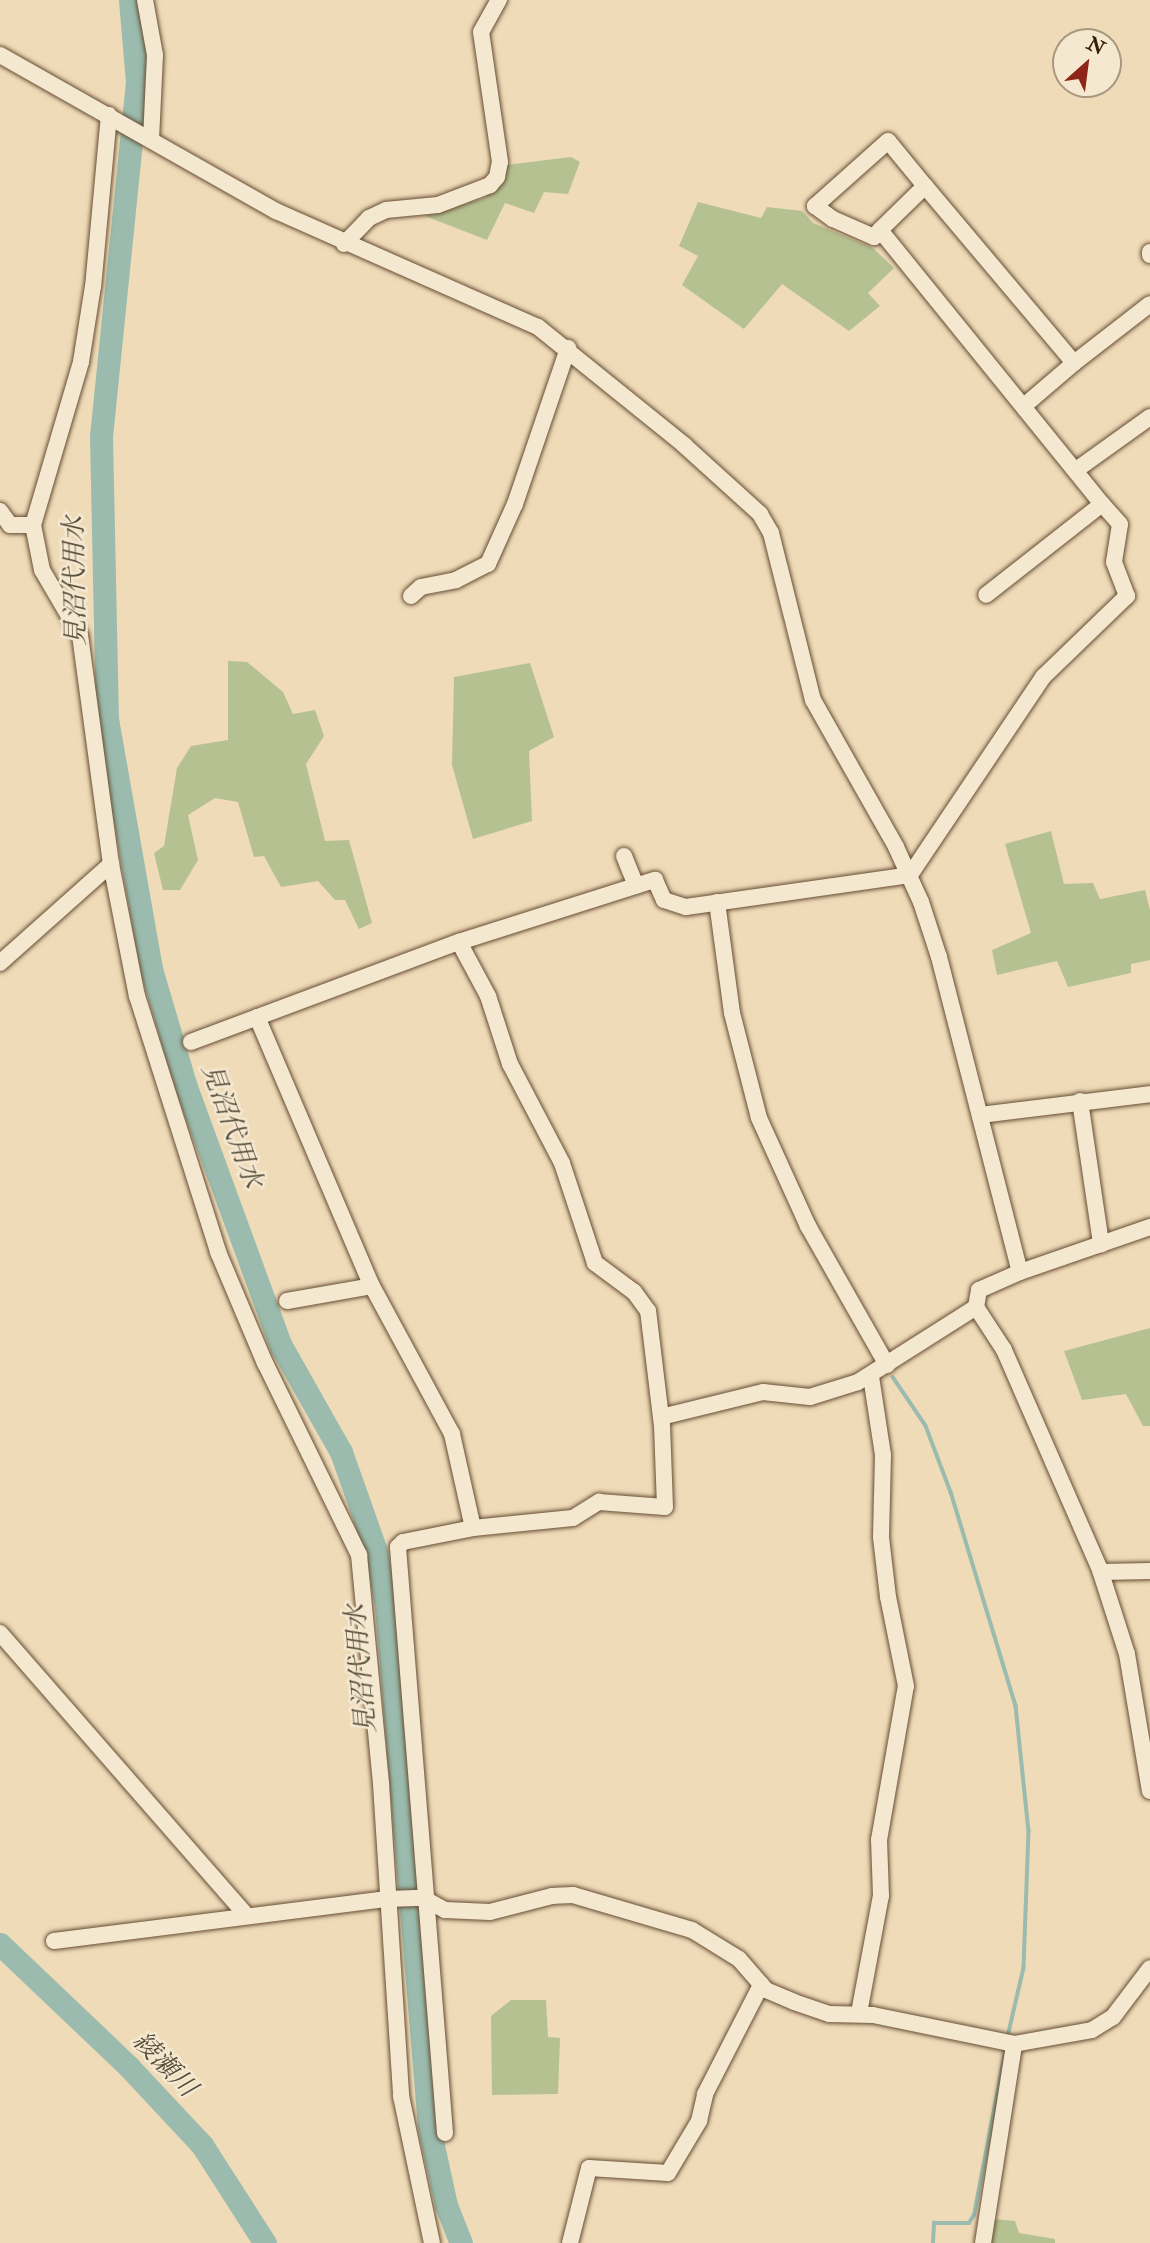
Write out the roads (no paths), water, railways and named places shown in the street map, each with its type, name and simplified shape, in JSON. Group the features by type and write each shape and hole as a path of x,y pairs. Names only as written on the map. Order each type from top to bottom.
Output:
{"street":[{"path":"145,0 155,55 149,138"},
{"path":"344,244 369,218 386,210 438,205 490,185 497,177 500,162 481,32 499,0"},
{"path":"0,55 275,211 344,244 507,312 568,348 760,514 771,533 813,700 909,875 939,957 1020,1272"},
{"path":"112,117 93,286 81,362 33,525 42,570 80,635 111,864 138,996 218,1252 264,1363 359,1555 395,1899 401,2096 432,2243"},
{"path":"925,186 874,236 833,219 815,206 888,141 1074,363"},
{"path":"191,1042 459,942 655,880 664,900 686,906 909,875 1043,677 1126,596 1114,562 1120,523 880,230"},
{"path":"1025,405 1150,304"},
{"path":"411,596 421,587 456,580 488,564 515,504 568,348"},
{"path":"1076,470 1150,417"},
{"path":"986,595 1102,503"},
{"path":"0,510 10,525 33,525"},
{"path":"624,856 636,886"},
{"path":"0,963 111,864"},
{"path":"717,902 732,1013 759,1118 808,1226 887,1365"},
{"path":"445,2133 426,1944 426,1899 398,1547 403,1542 473,1528 573,1518 599,1502 665,1507 661,1418 648,1311 634,1292 595,1263 562,1163 510,1063 488,996 459,942"},
{"path":"257,1017 372,1286 452,1434 473,1528"},
{"path":"980,1115 1150,1094"},
{"path":"1080,1101 1101,1244"},
{"path":"1150,1227 1020,1272 979,1290 976,1307 1004,1349 1101,1572 1127,1654 1150,1791"},
{"path":"287,1301 372,1286"},
{"path":"661,1418 763,1392 810,1396 870,1377 976,1307"},
{"path":"859,2013 881,1896 879,1840 906,1686 886,1585 881,1537 883,1455 870,1377"},
{"path":"1101,1572 1150,1571"},
{"path":"0,1633 245,1914"},
{"path":"54,1941 245,1914 395,1899 426,1899 445,1910 491,1912 552,1896 573,1895 692,1930 739,1959 761,1985 829,2014 859,2013 1014,2044 1092,2030 1113,2017 1150,1968"},
{"path":"570,2243 589,2168 668,2173 699,2121 705,2094 761,1985"},
{"path":"983,2243 1014,2044"}],"waterway":[{"name":"見沼代用水","path":"130,0 137,82 101,435 107,719 151,969 186,1087 281,1346 341,1452 376,1551 386,1606 429,2127 446,2205 461,2243"},
{"path":"893,1377 926,1426 951,1492 1016,1706 1029,1831 1024,1968 1008,2037"},
{"name":"綾瀬川","path":"0,1944 129,2067 202,2145 265,2243"},
{"path":"933,2243 934,2223 969,2223 974,2215 1006,2048"}]}
